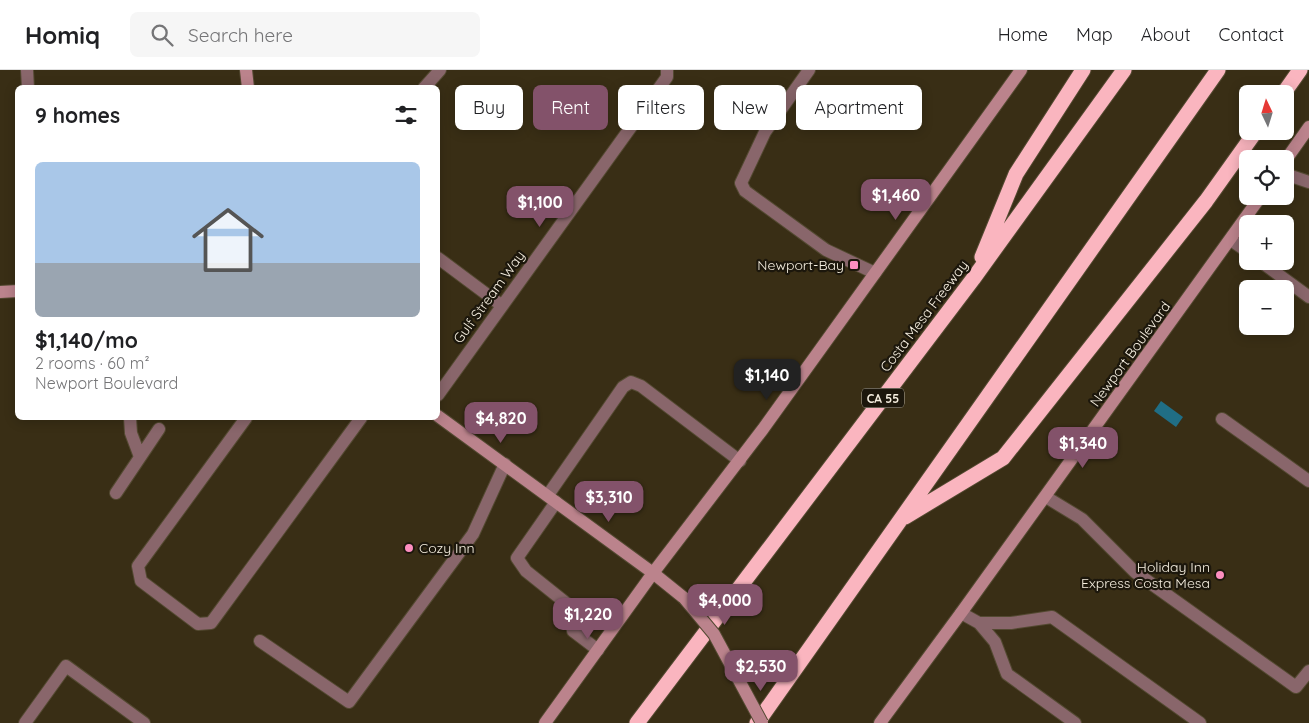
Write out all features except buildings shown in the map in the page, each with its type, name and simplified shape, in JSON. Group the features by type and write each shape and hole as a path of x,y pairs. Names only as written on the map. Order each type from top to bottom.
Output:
{"highway":[{"path":"973,279 1016,174 1083,70"},
{"name":"Costa Mesa Freeway","path":"638,723 973,279 1124,70"},
{"path":"757,723 1218,70"},
{"path":"1289,85 1300,70"},
{"path":"899,520 1003,458 1206,201 1250,140"}],"main road":[{"path":"246,70 248,85"},
{"path":"544,723 653,573 740,461 1021,70"},
{"path":"1293,150 1309,127"},
{"name":"Newport Boulevard","path":"880,723 1255,205"},
{"path":"0,292 15,290"},
{"path":"440,417 506,464 684,598 714,634 762,723"}],"street":[{"path":"27,70 28,85"},
{"path":"427,85 440,70"},
{"name":"Gulf Stream Way","path":"440,392 667,76 667,70"},
{"path":"809,70 765,132 741,183 745,191 820,245 875,274"},
{"path":"1294,177 1309,182"},
{"path":"1231,240 1239,246"},
{"path":"440,259 501,305"},
{"path":"1272,270 1309,297"},
{"path":"598,650 573,631 570,611 566,603 526,571 517,558 623,387 631,382 641,386 740,461"},
{"path":"1222,418 1309,481"},
{"path":"130,420 131,433 140,457"},
{"path":"245,420 138,566 141,581 198,624 212,623 360,420"},
{"path":"116,493 159,430"},
{"path":"260,641 349,702 473,534 506,464"},
{"path":"1046,496 1082,519 1135,572 1296,687 1309,671"},
{"path":"961,613 978,623 994,642 1007,674 1075,723"},
{"path":"978,623 1011,623 1052,617 1200,723"},
{"path":"26,723 66,666 144,723"}],"water":[{"path":"1161,401 1183,417 1176,427 1154,411"}],"place":[{"name":"Newport-Bay","path":"854,265"},
{"name":"Cozy Inn","path":"409,548"},
{"name":"Holiday Inn Express Costa Mesa","path":"1220,575"}]}
